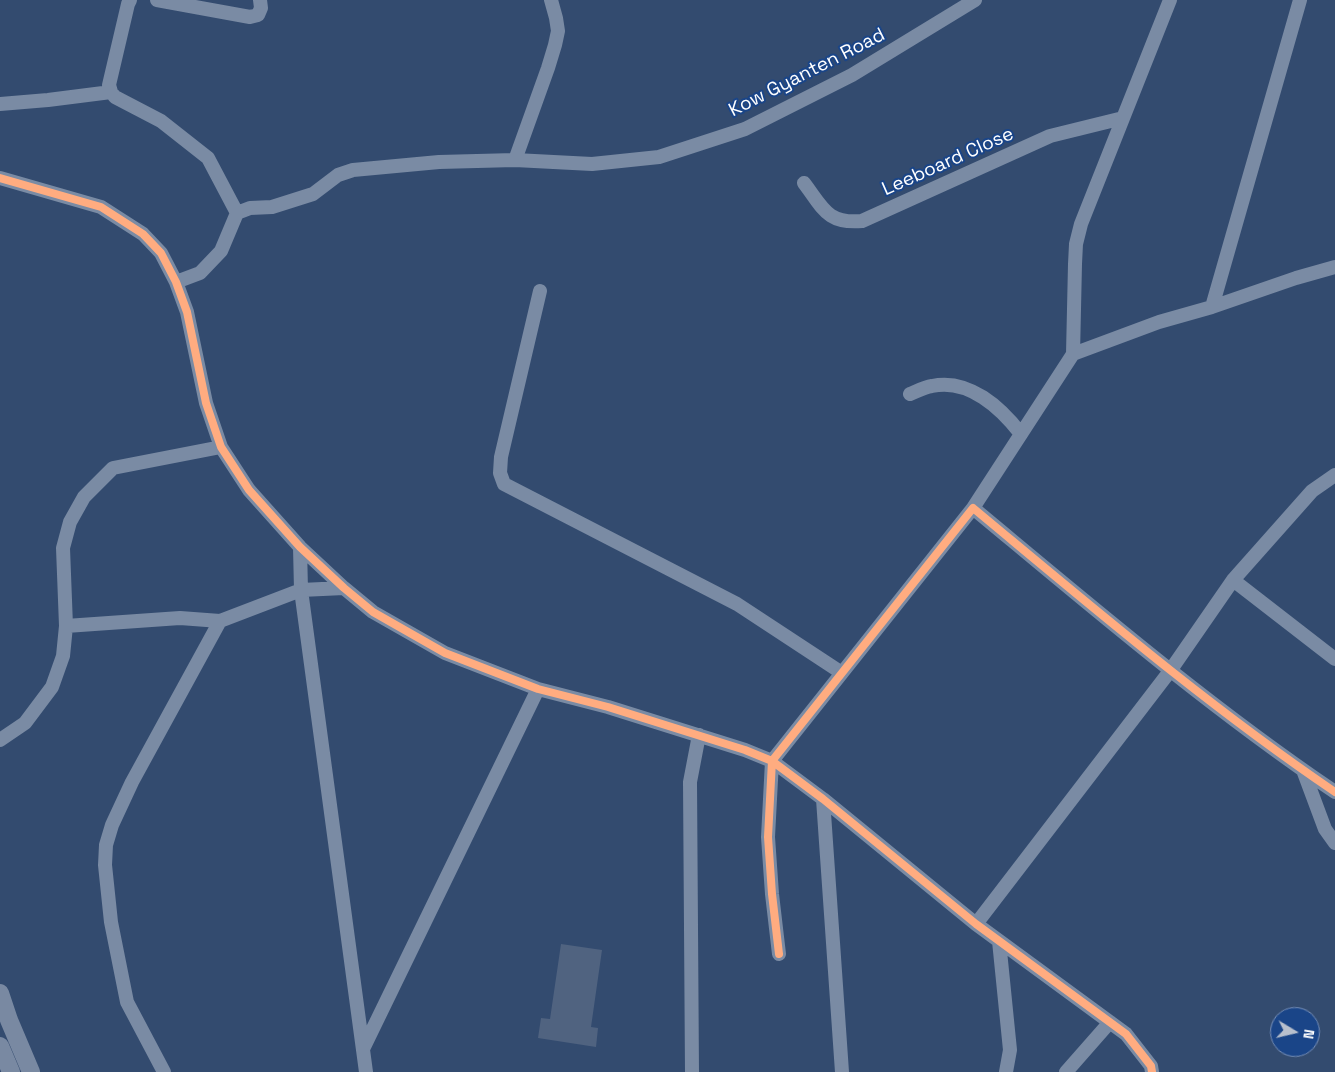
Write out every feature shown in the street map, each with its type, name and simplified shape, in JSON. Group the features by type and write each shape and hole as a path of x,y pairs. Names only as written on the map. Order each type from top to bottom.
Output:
{"main road":[{"path":"0,994 31,1072"},
{"path":"0,1046 11,1072"}],"street":[{"path":"130,0 109,85 110,92 115,97 161,121 208,158 237,213 221,251 200,273 176,282"},
{"path":"157,0 250,16 258,15 261,8 260,0"},
{"path":"515,160 555,45 558,31 550,0"},
{"name":"Kow Gyanten Road","path":"237,213 250,208 272,207 314,194 338,175 354,170 438,162 515,160 592,164 659,157 745,129 852,75 975,0"},
{"path":"779,954 768,837 772,761 973,508 1073,354 1076,244 1082,224 1170,0"},
{"path":"1212,307 1300,0"},
{"path":"0,104 110,92"},
{"name":"Leeboard Close","path":"804,183 829,216 846,222 862,221 1050,136 1123,118"},
{"path":"0,178 101,207 143,234 161,253 176,282 187,312 206,403 220,447 249,490 300,546 344,588 373,612 445,653 538,689 608,707 745,750 772,761 823,799 976,924 1126,1034 1151,1066 1152,1072"},
{"path":"1073,354 1158,322 1212,307 1296,278 1335,267"},
{"path":"540,291 501,457 500,473 504,484 737,604 842,673"},
{"path":"910,394 933,385 953,385 972,391 1008,417 1021,434"},
{"path":"0,740 24,723 52,687 63,656 66,626 63,548 70,522 84,497 113,468 220,447"},
{"path":"976,924 1170,671 1232,580 1312,491 1335,475"},
{"path":"973,508 1170,671 1302,770 1335,792"},
{"path":"300,546 301,590 366,1072"},
{"path":"1232,580 1335,660"},
{"path":"66,626 180,618 220,621 301,590 344,588"},
{"path":"164,1072 127,1002 111,922 105,866 106,845 112,824 132,782 220,621"},
{"path":"364,1048 538,689"},
{"path":"692,1072 690,782 699,735"},
{"path":"1302,770 1325,829 1335,843"},
{"path":"823,799 842,1072"},
{"path":"1000,941 1010,1050 1006,1072"},
{"path":"1066,1072 1110,1022"}],"building":[{"path":"561,944 602,950 591,1027 598,1028 596,1047 538,1038 541,1018 550,1019"}],"cycle path":[{"path":"0,178 101,207 143,234 161,253 176,282 187,312 206,403 221,447 249,490 300,547 373,612 445,653 538,689 608,707 745,750 772,761 823,799 976,924 1126,1034 1151,1066 1152,1072"},
{"path":"779,954 768,837 772,761 973,508 1196,690 1241,725 1335,792"}]}
